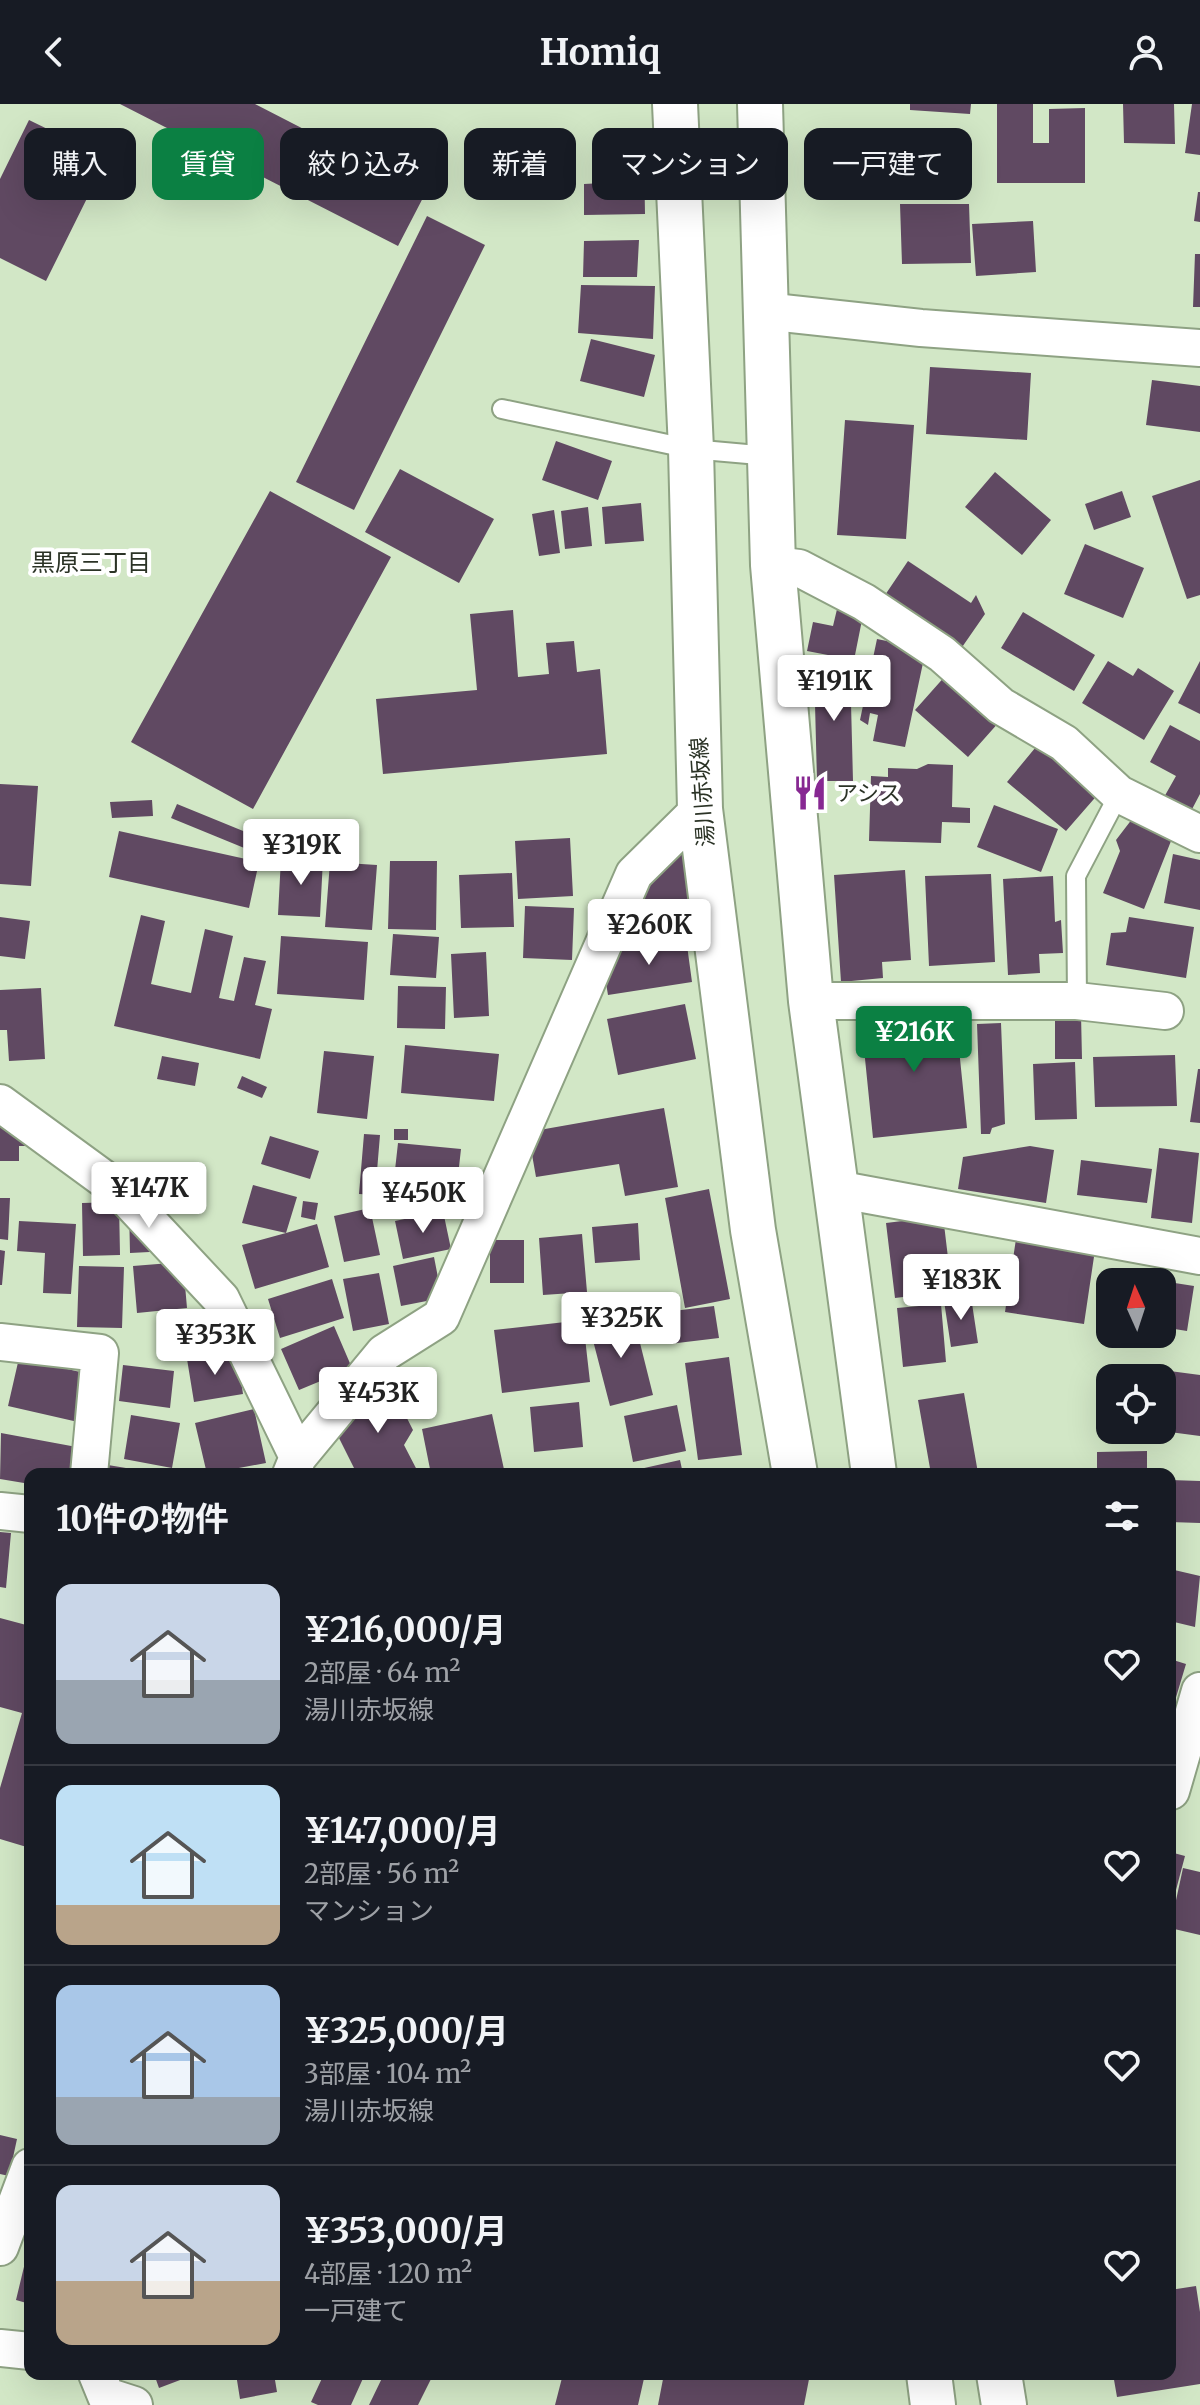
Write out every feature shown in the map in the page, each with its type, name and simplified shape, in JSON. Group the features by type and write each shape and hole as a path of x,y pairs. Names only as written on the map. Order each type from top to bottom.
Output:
{"main road":[{"name":"湯川赤坂線","path":"675,104 691,449 700,809 753,1230 794,1468"},
{"path":"760,104 773,565 811,1001 873,1468"},
{"path":"930,2380 933,2405"},
{"path":"1000,2380 1004,2405"}],"street":[{"path":"764,311 921,328 1200,348"},
{"path":"773,565 799,568 864,602 942,654 1001,706 1064,743 1119,794 1200,834"},
{"path":"0,1103 119,1190 221,1299 294,1466 384,1353 441,1317 634,874 700,809"},
{"path":"811,1001 1077,1001 1165,1011"},
{"path":"836,1189 1200,1256"},
{"path":"0,1342 100,1353 90,1468"},
{"path":"0,1511 24,1513"},
{"path":"1180,1792 1200,1691"},
{"path":"0,2247 24,2183"},
{"path":"0,2348 24,2350"}],"lane":[{"path":"502,409 691,449 772,456"},
{"path":"1077,1001 1076,876 1119,794"}],"building":[{"path":"120,104 255,104 302,128 280,128 280,186 264,178 264,128 167,128"},
{"path":"910,104 971,104 970,114 910,110"},
{"path":"997,104 1033,104 1033,143 1049,143 1049,109 1085,108 1085,183 997,183"},
{"path":"1123,104 1174,104 1175,144 1124,143"},
{"path":"1192,104 1200,104 1200,155 1185,153"},
{"path":"29,120 45,128 25,128"},
{"path":"24,130 24,200 86,200 46,281 0,258 0,179"},
{"path":"584,184 592,184 592,200 645,200 645,214 584,215"},
{"path":"1200,192 1200,222 1194,221"},
{"path":"308,200 422,200 398,246"},
{"path":"900,204 969,204 971,263 902,264"},
{"path":"427,216 485,245 354,510 296,482"},
{"path":"1033,221 1036,272 976,276 972,224"},
{"path":"639,240 637,277 583,277 584,241"},
{"path":"1195,254 1200,254 1200,307 1193,307"},
{"path":"581,285 655,286 653,339 578,333"},
{"path":"591,339 655,355 644,397 580,381"},
{"path":"930,367 1031,373 1027,440 926,434"},
{"path":"1152,380 1200,386 1200,432 1146,425"},
{"path":"845,420 914,425 906,539 837,535"},
{"path":"556,441 612,461 598,500 542,480"},
{"path":"400,469 494,519 459,583 365,532"},
{"path":"995,472 1051,520 1022,555 965,507"},
{"path":"1200,480 1200,595 1187,599 1152,496"},
{"path":"270,491 391,557 253,809 131,742"},
{"path":"1122,491 1131,517 1094,530 1085,504"},
{"path":"641,503 644,541 605,544 602,507"},
{"path":"588,507 592,546 565,549 561,511"},
{"path":"554,510 560,553 539,556 532,514"},
{"path":"1085,544 1144,568 1123,618 1064,594"},
{"path":"908,561 971,603 976,595 985,614 958,653 881,601"},
{"path":"838,605 864,610 854,660 807,651 813,622 833,626"},
{"path":"513,610 518,677 549,674 546,643 574,641 577,672 600,669 607,754 383,774 376,699 477,690 470,614"},
{"path":"1023,612 1095,655 1074,691 1001,648"},
{"path":"877,639 926,649 905,747 873,741 878,715 870,713 868,725 860,720"},
{"path":"1108,661 1133,676 1138,668 1174,691 1144,740 1082,703"},
{"path":"1200,661 1200,714 1178,703"},
{"path":"850,664 853,781 817,781 814,665"},
{"path":"947,674 1000,721 968,757 915,710"},
{"path":"1170,725 1200,741 1200,794 1190,813 1163,799 1176,776 1150,762"},
{"path":"1040,742 1100,792 1066,831 1007,782"},
{"path":"928,764 953,765 952,807 970,808 970,823 942,822 941,843 869,841 871,776 888,777 888,768 917,769"},
{"path":"0,784 38,786 31,886 0,884"},
{"path":"152,800 153,816 112,818 110,802"},
{"path":"177,804 260,838 254,852 171,818"},
{"path":"994,805 1058,829 1041,872 977,847"},
{"path":"1139,810 1173,836 1144,909 1103,893 1120,851 1116,840"},
{"path":"119,831 259,862 249,908 109,877"},
{"path":"570,838 573,896 518,899 515,841"},
{"path":"687,850 697,924 635,932 632,915 671,852"},
{"path":"1173,854 1200,860 1200,910 1164,903"},
{"path":"281,858 323,859 320,917 278,915"},
{"path":"390,861 437,861 436,930 388,929"},
{"path":"330,862 377,865 372,930 325,927"},
{"path":"905,870 911,960 882,962 883,978 841,982 834,875"},
{"path":"512,873 514,927 461,928 459,875"},
{"path":"991,874 995,962 929,966 925,876"},
{"path":"1053,876 1055,922 1061,920 1063,953 1039,954 1040,973 1008,975 1003,879"},
{"path":"525,906 574,908 572,960 523,958"},
{"path":"141,915 165,921 151,984 191,993 205,929 233,936 219,998 234,1001 244,957 266,961 255,1005 272,1009 260,1059 114,1026"},
{"path":"0,917 30,921 25,959 0,956"},
{"path":"1129,917 1194,927 1186,978 1106,965 1111,933 1126,932"},
{"path":"393,934 439,937 436,978 390,975"},
{"path":"281,936 368,942 364,1000 277,994"},
{"path":"686,938 692,982 608,995 603,965 615,964 613,949"},
{"path":"486,952 489,1016 454,1018 451,954"},
{"path":"398,986 446,987 445,1029 397,1028"},
{"path":"41,988 45,1059 9,1061 7,1030 0,1030 0,990"},
{"path":"685,1004 696,1059 618,1075 607,1019"},
{"path":"955,1009 967,1128 873,1138 861,1019"},
{"path":"1055,1014 1081,1014 1082,1059 1055,1059"},
{"path":"1001,1023 1005,1124 992,1128 990,1134 981,1134 977,1024"},
{"path":"405,1045 499,1054 494,1101 401,1093"},
{"path":"324,1051 374,1056 367,1119 317,1113"},
{"path":"1175,1055 1177,1106 1095,1107 1093,1057"},
{"path":"162,1056 199,1063 195,1086 157,1079"},
{"path":"1075,1062 1077,1119 1035,1120 1033,1064"},
{"path":"1200,1069 1200,1123 1190,1122"},
{"path":"242,1076 267,1087 262,1098 237,1088"},
{"path":"664,1108 678,1187 625,1196 619,1164 536,1177 528,1132"},
{"path":"0,1110 37,1146 19,1146 19,1161 0,1161"},
{"path":"394,1129 408,1129 408,1140 394,1140"},
{"path":"364,1134 380,1135 375,1195 359,1194"},
{"path":"270,1136 319,1151 310,1179 261,1164"},
{"path":"398,1143 461,1149 457,1185 394,1179"},
{"path":"1030,1146 1054,1150 1046,1203 958,1189 963,1157"},
{"path":"1159,1148 1199,1153 1192,1223 1151,1218"},
{"path":"1081,1160 1152,1169 1147,1203 1077,1195"},
{"path":"403,1184 420,1187 418,1197 401,1194"},
{"path":"253,1185 297,1197 286,1233 242,1223"},
{"path":"709,1189 730,1299 685,1308 665,1198"},
{"path":"0,1198 10,1198 8,1240 0,1239"},
{"path":"303,1201 318,1203 315,1220 301,1217"},
{"path":"119,1202 120,1255 83,1256 82,1203"},
{"path":"129,1208 167,1208 169,1251 130,1253"},
{"path":"370,1208 380,1255 344,1262 334,1216"},
{"path":"443,1211 451,1249 403,1259 395,1221"},
{"path":"943,1216 952,1291 895,1298 886,1223"},
{"path":"19,1221 76,1224 71,1294 43,1293 45,1253 17,1251"},
{"path":"638,1223 640,1260 595,1263 592,1227"},
{"path":"317,1224 329,1267 255,1289 242,1245"},
{"path":"582,1234 587,1292 543,1295 539,1238"},
{"path":"1016,1239 1095,1250 1084,1324 1005,1312"},
{"path":"490,1240 524,1240 524,1283 490,1283"},
{"path":"0,1250 5,1251 2,1285 0,1285"},
{"path":"434,1257 442,1298 401,1306 393,1266"},
{"path":"183,1262 187,1308 137,1313 133,1266"},
{"path":"79,1266 124,1267 122,1328 77,1327"},
{"path":"379,1273 389,1324 353,1331 343,1279"},
{"path":"332,1279 344,1318 280,1338 268,1299"},
{"path":"1176,1283 1194,1286 1187,1331 1176,1329"},
{"path":"971,1297 978,1343 951,1347 944,1301"},
{"path":"941,1304 946,1362 903,1367 897,1308"},
{"path":"714,1306 719,1338 669,1344 665,1312"},
{"path":"633,1315 653,1395 610,1406 589,1325"},
{"path":"583,1320 590,1382 502,1393 494,1330"},
{"path":"334,1326 352,1368 299,1390 281,1349"},
{"path":"237,1353 243,1394 194,1402 187,1359"},
{"path":"729,1357 742,1455 698,1460 685,1363"},
{"path":"19,1358 89,1374 78,1422 8,1406"},
{"path":"123,1365 174,1371 170,1408 119,1401"},
{"path":"1176,1372 1200,1375 1200,1436 1176,1433"},
{"path":"386,1377 413,1430 404,1445 416,1468 354,1468 336,1432"},
{"path":"964,1393 977,1468 930,1468 918,1400"},
{"path":"579,1402 583,1447 534,1452 530,1407"},
{"path":"677,1405 686,1451 633,1462 624,1416"},
{"path":"254,1409 266,1463 239,1468 206,1468 195,1423"},
{"path":"492,1414 504,1468 430,1468 422,1429"},
{"path":"131,1415 180,1423 172,1468 124,1459"},
{"path":"1,1433 82,1448 78,1468 24,1468 24,1483 0,1479"},
{"path":"1147,1451 1147,1468 1097,1468 1097,1452"},
{"path":"680,1460 682,1468 644,1468"},
{"path":"1176,1480 1200,1481 1200,1523 1176,1522"},
{"path":"0,1532 11,1533 6,1588 0,1587"},
{"path":"1176,1570 1200,1576 1195,1627 1176,1622"},
{"path":"0,1618 24,1624 24,1846 0,1839 0,1788 22,1713 0,1707"},
{"path":"1176,1661 1186,1664 1176,1697"},
{"path":"1176,1854 1185,1856 1176,1890"},
{"path":"1183,1868 1200,1872 1200,1935 1176,1929 1176,1900"},
{"path":"0,2135 17,2139 9,2176 0,2174"},
{"path":"24,2267 24,2302 16,2300"},
{"path":"1196,2286 1200,2312 1200,2384 1117,2397 1114,2380 1176,2380 1176,2289"},
{"path":"156,2380 180,2380 159,2388"},
{"path":"237,2380 275,2380 277,2392 240,2399"},
{"path":"321,2380 362,2380 351,2405 318,2405 311,2402"},
{"path":"381,2380 430,2380 418,2405 369,2405"},
{"path":"561,2380 644,2380 638,2405 555,2405"},
{"path":"663,2380 809,2380 804,2405 658,2405"}],"place":[{"name":"アシス","path":"810,793"}],"district":[{"name":"黒原三丁目","path":"91,562"}]}
